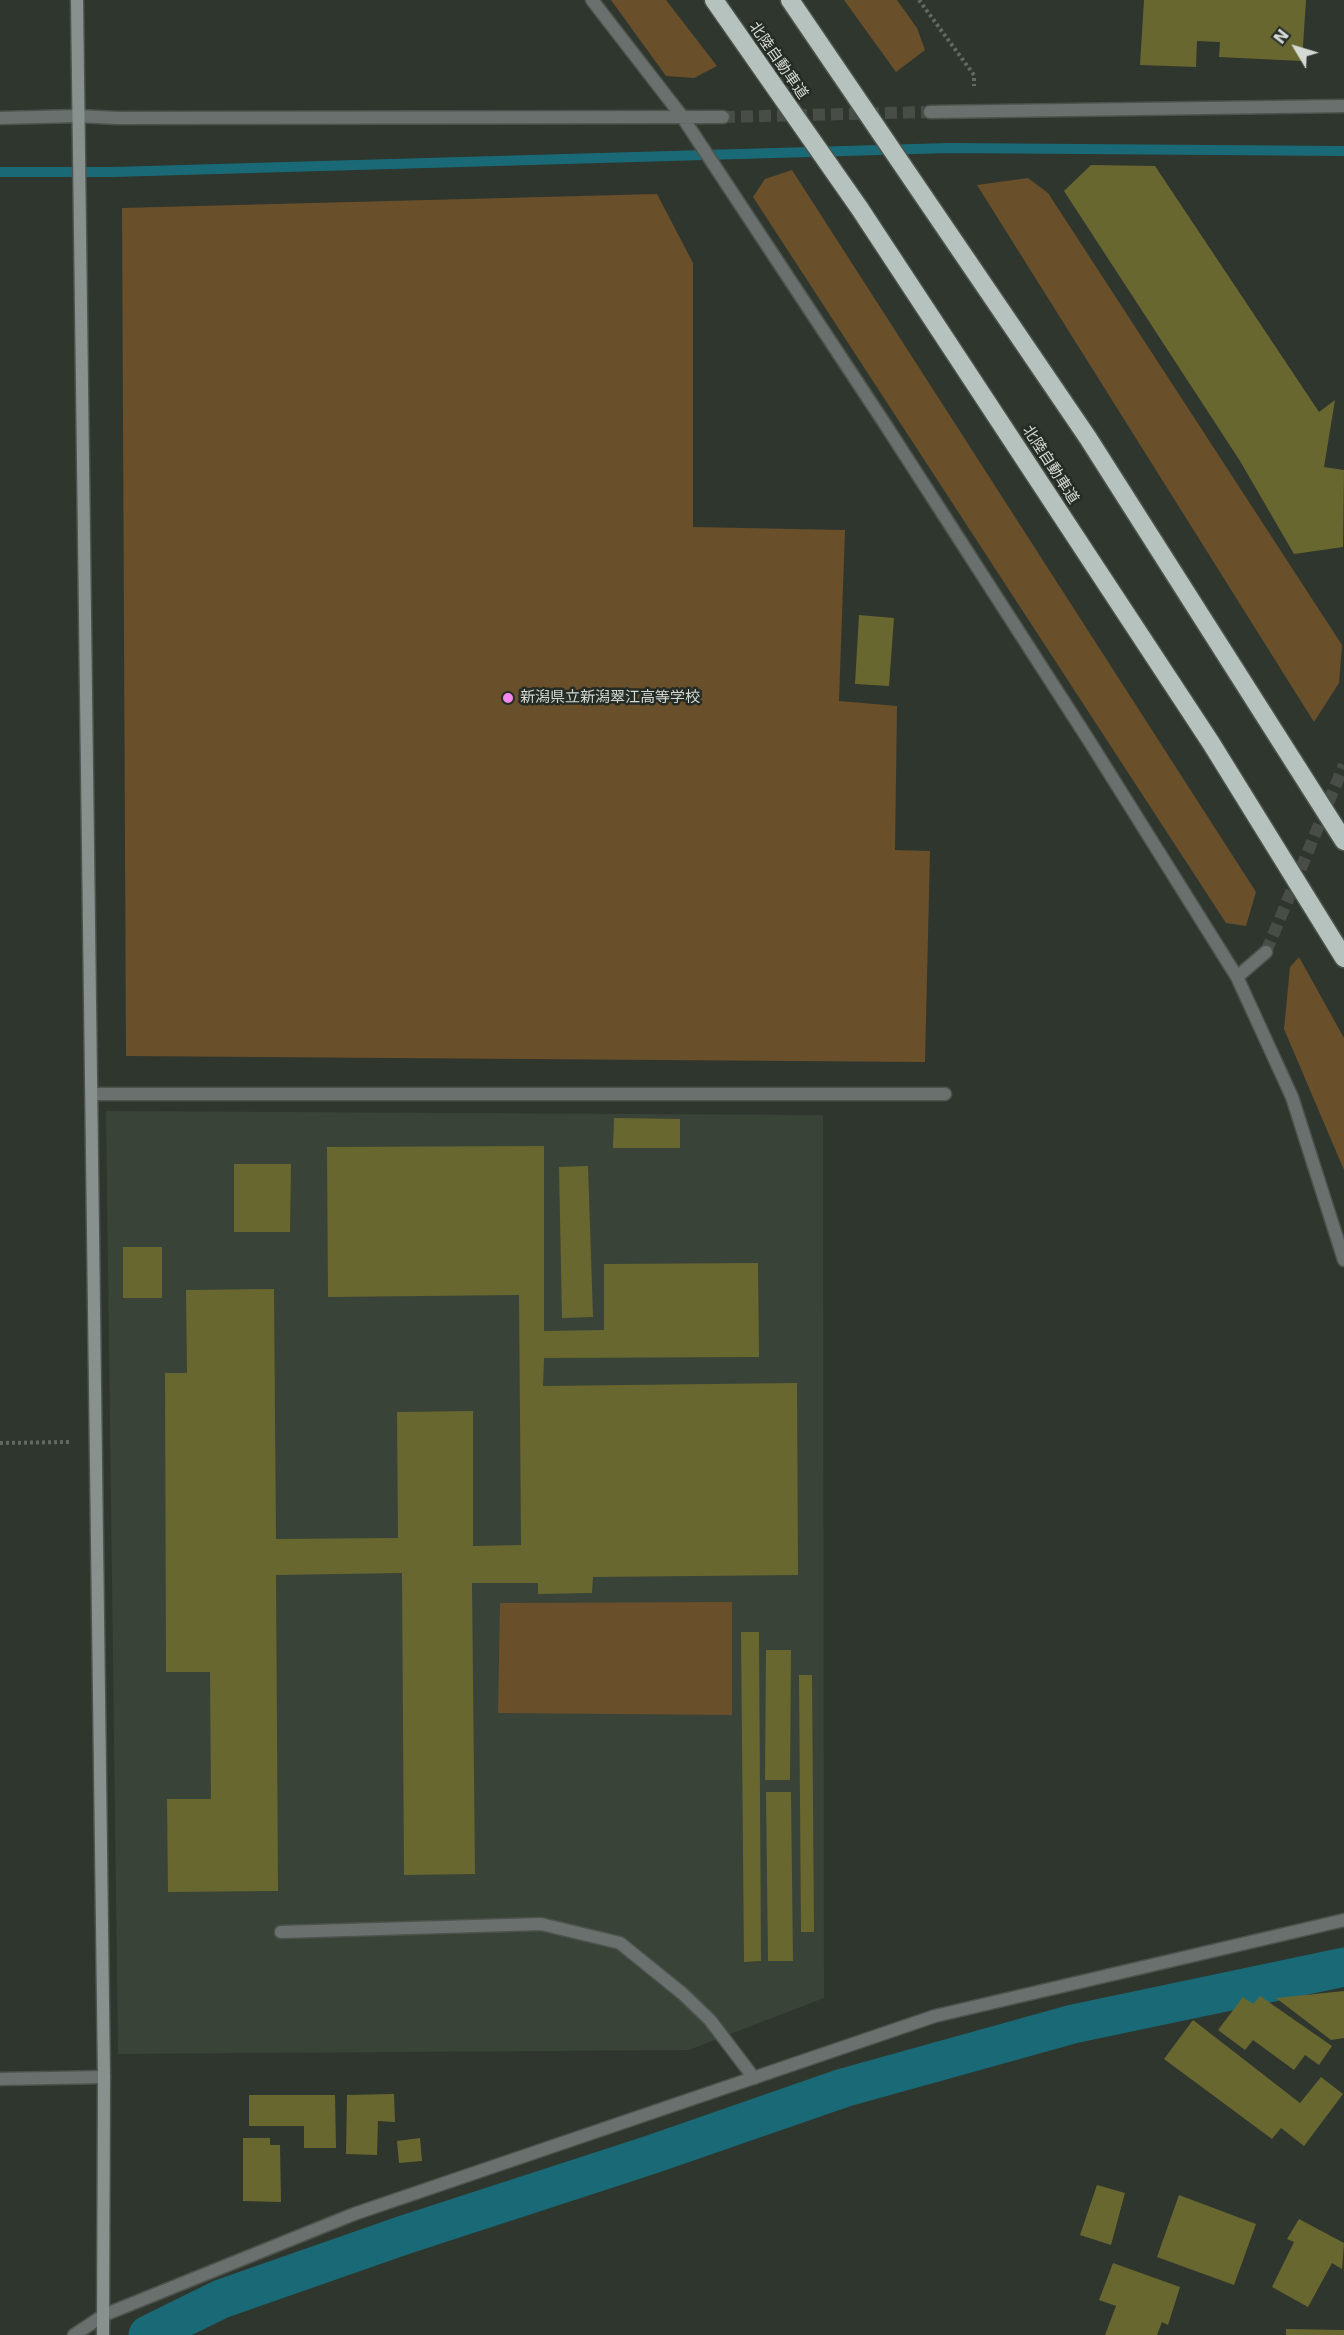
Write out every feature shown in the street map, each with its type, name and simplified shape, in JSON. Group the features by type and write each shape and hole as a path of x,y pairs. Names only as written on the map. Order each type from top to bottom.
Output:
{"highway":[{"name":"北陸自動車道","path":"714,0 860,209 1192,714 1344,958"},
{"path":"790,0 1088,438 1344,841"}],"street":[{"path":"77,0 104,2077 103,2335"},
{"path":"592,0 681,115 1088,739 1237,977 1292,1097 1344,1260"},
{"path":"930,112 1344,106"},
{"path":"0,118 681,115 723,117"},
{"path":"1237,977 1266,952"},
{"path":"93,1094 945,1094"},
{"path":"74,2335 104,2315 354,2214 935,2016 1344,1920"},
{"path":"281,1932 541,1924 620,1943 683,1994 710,2020 754,2078"},
{"path":"0,2079 104,2077"}],"path":[{"path":"919,0 974,75 976,113"},
{"path":"0,1443 96,1442"}],"shaded area":[{"path":"611,0 666,0 717,66 694,78 666,76"},
{"path":"844,0 897,0 917,28 925,50 896,72"},
{"path":"792,170 1256,892 1246,926 1226,923 753,197 765,179"},
{"path":"1028,178 1048,193 1342,645 1339,683 1314,722 977,185"},
{"name":"新潟県立新潟翠江高等学校","path":"657,194 693,263 693,527 845,530 839,701 897,706 895,850 930,851 925,1062 126,1056 122,208"},
{"path":"1299,957 1344,1038 1344,1170 1284,1029 1290,967"},
{"path":"106,1111 823,1115 824,1998 689,2050 118,2054"},
{"path":"732,1602 732,1715 498,1713 500,1603"}],"building":[{"path":"1144,0 1306,0 1302,61 1219,57 1220,42 1197,41 1196,67 1140,65"},
{"path":"1091,165 1155,166 1319,412 1335,400 1324,467 1344,470 1343,547 1294,554 1240,461 1064,191"},
{"path":"859,615 894,618 889,686 855,684"},
{"path":"614,1118 680,1119 680,1148 613,1148"},
{"path":"544,1146 544,1331 604,1330 604,1264 758,1263 759,1357 544,1358 543,1386 797,1383 798,1575 593,1577 592,1593 538,1594 538,1583 472,1583 475,1874 404,1875 402,1573 276,1575 278,1891 168,1892 167,1799 211,1799 210,1672 166,1672 165,1373 187,1373 186,1290 274,1289 276,1539 398,1538 397,1412 473,1411 473,1546 521,1545 519,1295 328,1297 327,1147"},
{"path":"234,1164 291,1164 290,1232 234,1232"},
{"path":"588,1166 593,1317 562,1318 559,1167"},
{"path":"123,1247 162,1247 162,1298 123,1298"},
{"path":"741,1632 759,1632 761,1961 744,1962"},
{"path":"766,1650 791,1650 790,1780 765,1780"},
{"path":"799,1675 812,1675 814,1932 801,1932"},
{"path":"766,1792 791,1792 793,1961 768,1961"},
{"path":"1344,1991 1344,2038 1331,2040 1276,1998"},
{"path":"1260,1996 1332,2046 1319,2065 1305,2055 1294,2070 1253,2040 1245,2050 1218,2030 1243,1997 1253,2004"},
{"path":"1193,2020 1300,2103 1321,2077 1343,2094 1304,2146 1281,2128 1272,2139 1164,2059"},
{"path":"394,2094 395,2122 378,2121 377,2155 346,2154 347,2095"},
{"path":"249,2095 335,2095 336,2148 304,2148 304,2126 249,2126"},
{"path":"243,2138 270,2138 270,2145 280,2145 281,2202 243,2201"},
{"path":"420,2138 422,2161 399,2163 397,2141"},
{"path":"1097,2185 1125,2193 1111,2245 1080,2235"},
{"path":"1179,2195 1256,2224 1234,2285 1157,2257"},
{"path":"1299,2219 1344,2243 1342,2269 1332,2263 1308,2307 1272,2287 1294,2242 1287,2239"},
{"path":"1113,2263 1180,2287 1168,2325 1162,2322 1157,2335 1105,2335 1116,2306 1099,2300"},
{"path":"1286,2329 1344,2330 1344,2335 1286,2335"}],"waterway":[{"path":"0,172 113,172 949,148 1344,151"},
{"path":"148,2335 221,2299 404,2235 650,2155 843,2088 1073,2024 1344,1967"}],"tunnel":[{"path":"723,117 930,112"},
{"path":"1266,952 1344,765"}],"place":[{"name":"新潟県立新潟翠江高等学校","path":"508,698"}]}
